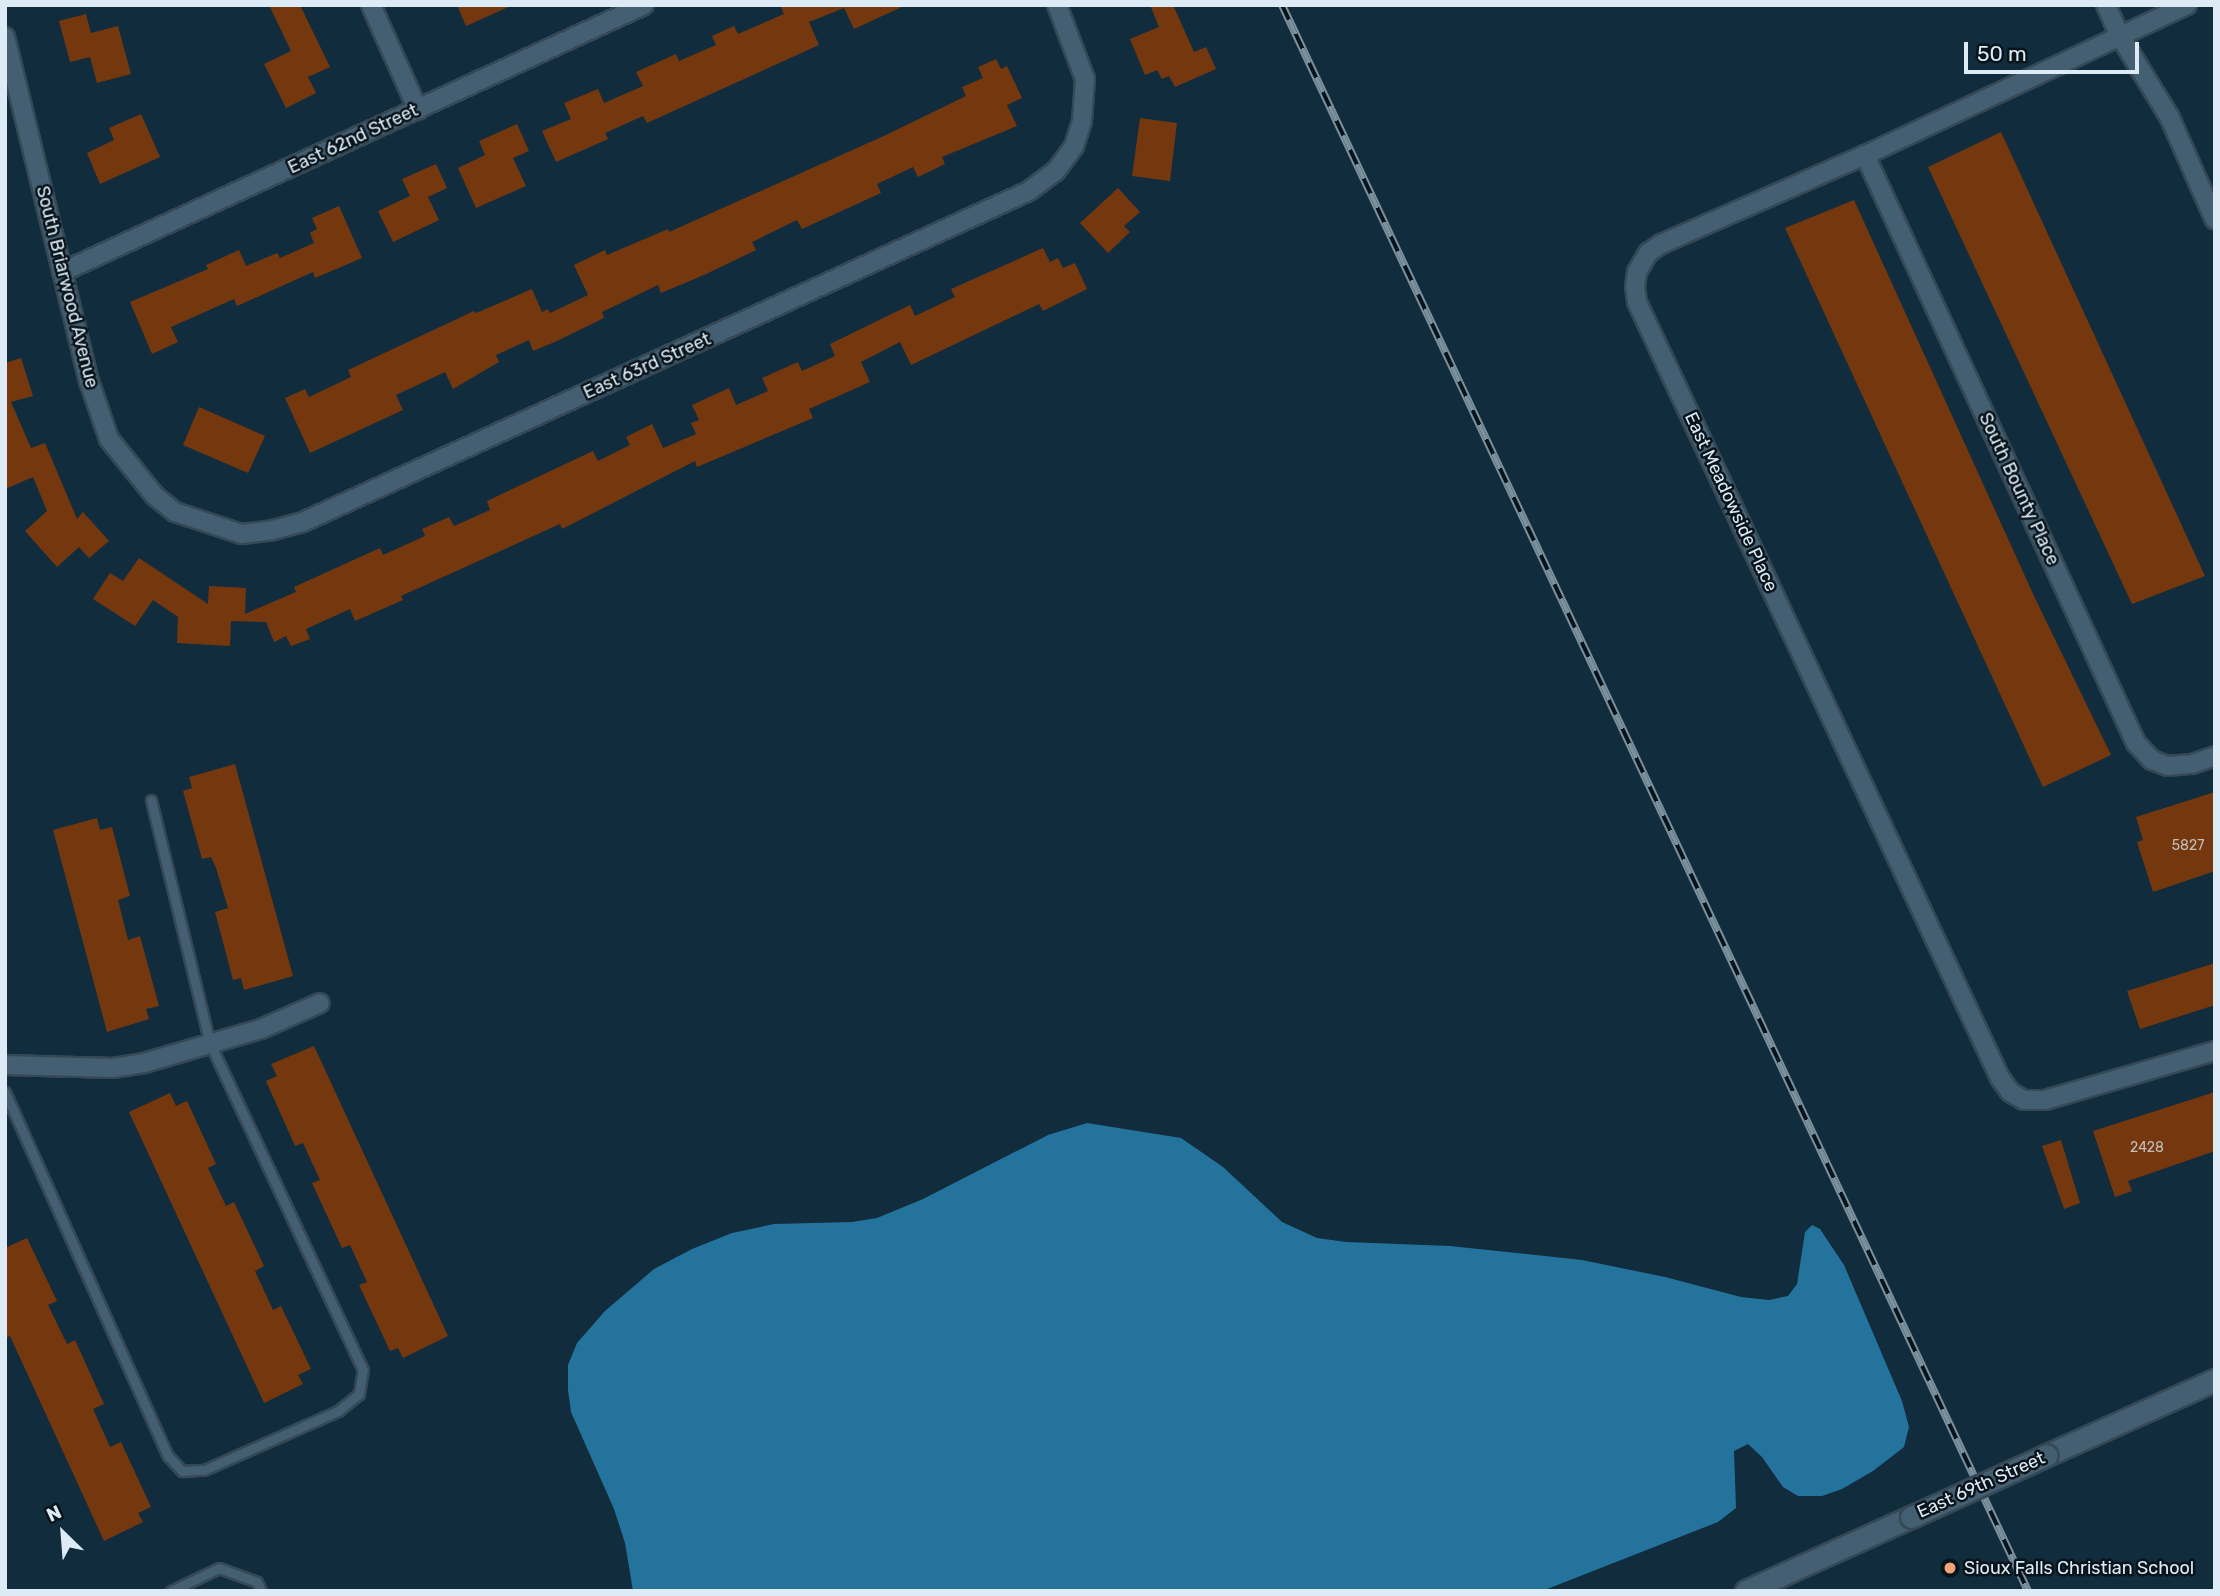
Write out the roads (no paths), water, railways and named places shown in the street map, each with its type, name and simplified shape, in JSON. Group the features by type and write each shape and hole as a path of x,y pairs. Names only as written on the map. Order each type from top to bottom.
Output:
{"main road":[{"name":"East 69th Street","path":"1746,1591 2215,1380"}],"street":[{"path":"371,5 418,110"},
{"name":"East 62nd Street","path":"62,272 644,5"},
{"name":"East 63rd Street","path":"175,512 242,534 303,522 1029,191 1056,171 1074,146 1082,121 1085,79 1057,5"},
{"path":"2106,5 2120,36 2170,118 2215,220"},
{"name":"East Meadowside Place","path":"2187,5 1865,155 1661,244 1648,253 1637,272 1635,287 1637,302 1994,1065 2010,1092 2024,1100 2045,1100 2215,1051"},
{"name":"South Briarwood Avenue","path":"5,37 12,95 62,272 89,381 109,439 155,496 175,512"},
{"name":"South Bounty Place","path":"1865,155 2136,743 2152,761 2168,766 2192,764 2215,756"},
{"path":"5,1065 113,1068 144,1063 261,1029 320,1003"}],"lane":[{"path":"5,1092 168,1456 182,1471 204,1470 338,1411 359,1394 363,1370 210,1044 151,800"},
{"path":"171,1591 219,1568 257,1582 261,1591"}],"water":[{"path":"1087,1123 1181,1138 1223,1167 1282,1222 1317,1238 1346,1242 1450,1246 1582,1260 1665,1277 1741,1297 1769,1300 1788,1296 1797,1284 1805,1232 1812,1225 1820,1229 1844,1265 1902,1401 1909,1427 1904,1447 1873,1471 1842,1489 1822,1496 1798,1496 1783,1487 1762,1457 1748,1444 1734,1451 1736,1508 1718,1522 1542,1591 633,1591 625,1543 614,1509 571,1412 568,1390 568,1365 577,1343 605,1311 654,1269 692,1249 732,1233 774,1224 852,1222 877,1218 923,1199 1048,1135"}],"railway":[{"path":"1282,5 2028,1591"}],"place":[{"name":"Sioux Falls Christian School","path":"1950,1568"}]}
